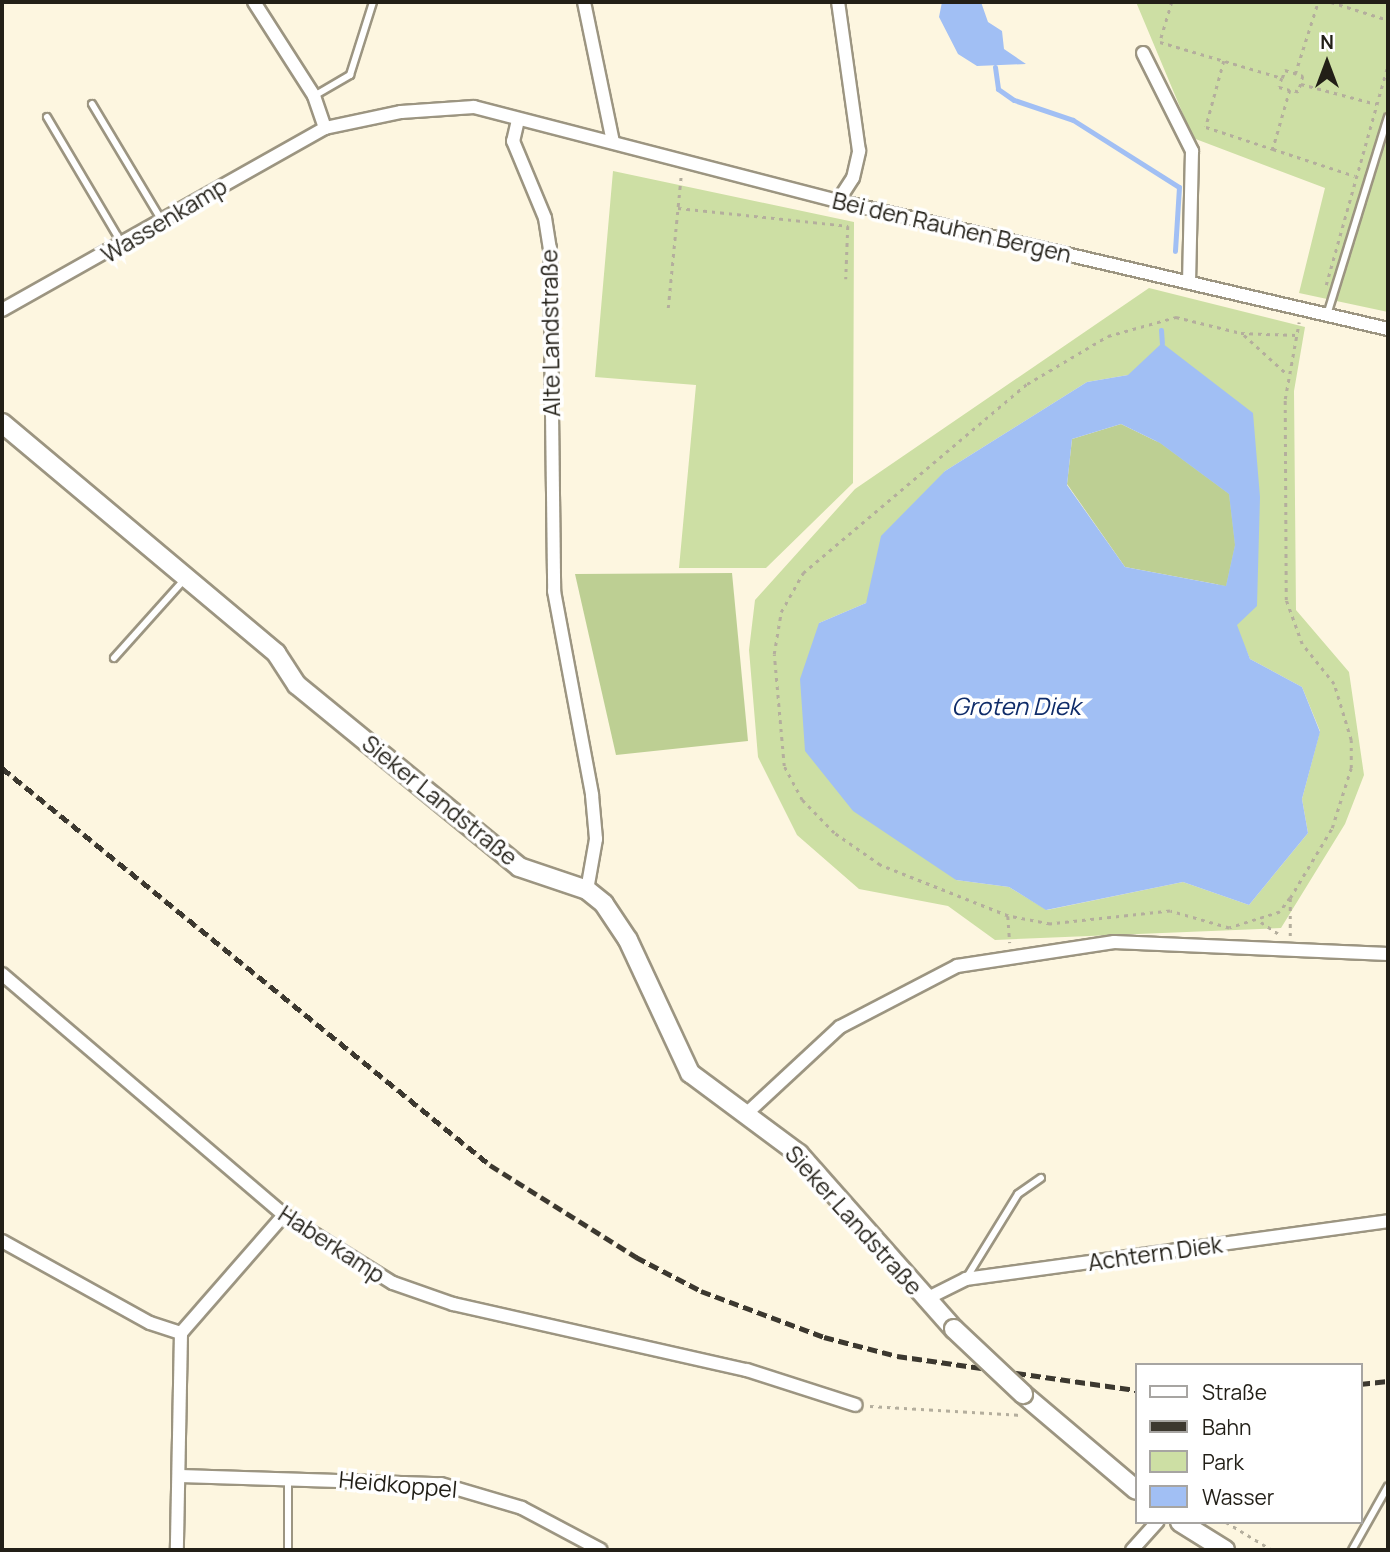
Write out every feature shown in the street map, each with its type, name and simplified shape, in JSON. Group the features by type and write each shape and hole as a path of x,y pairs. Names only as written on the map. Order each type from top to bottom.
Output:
{"street":[{"path":"254,2 314,96 326,128 441,107 474,107 518,120"},
{"path":"584,2 613,142"},
{"path":"838,2 859,150 853,178 838,201"},
{"path":"1143,53 1192,151 1189,283"},
{"name":"Bei den Rauhen Bergen","path":"518,120 683,159 838,201 1388,329"},
{"name":"Alte Landstraße","path":"518,120 513,141 545,218 551,248 554,591 592,795 596,839 587,890"},
{"name":"Wassenkamp","path":"2,310 163,223 326,128"},
{"name":"Sieker Landstraße","path":"2,423 276,653 298,685 519,867 587,890 628,940 690,1073 799,1154 954,1329 1041,1412 1134,1488"},
{"path":"746,1114 840,1027 876,1003 957,965 1011,954 1114,942 1291,946 1388,954"},
{"name":"Haberkamp","path":"2,974 284,1215 393,1283 453,1304 747,1370 856,1405"},
{"path":"177,1550 181,1333 284,1215"},
{"name":"Achtern Diek","path":"926,1299 965,1279 1388,1221"},
{"path":"2,1241 150,1323 181,1333"},
{"name":"Heidkoppel","path":"180,1476 408,1481 484,1493 601,1550"},
{"path":"1132,1550 1155,1524"},
{"path":"1183,1524 1224,1550"}],"lane":[{"path":"314,96 350,75 373,2"},
{"path":"92,104 163,223"},
{"path":"47,117 122,245"},
{"path":"1327,315 1388,117"},
{"path":"114,658 185,579"},
{"path":"965,1279 1018,1195 1041,1178"},
{"path":"288,1477 288,1550"},
{"path":"1352,1550 1388,1486"}],"path":[{"path":"1172,2 1160,42 1282,78"},
{"path":"1295,74 1318,2"},
{"path":"1331,2 1388,20"},
{"path":"1224,61 1206,127 1354,176"},
{"path":"1333,294 1323,281 1388,64"},
{"path":"1285,70 1295,74 1303,76 1298,92 1279,87 1285,70"},
{"path":"1301,84 1376,104"},
{"path":"1273,149 1290,90"},
{"path":"668,308 683,159"},
{"path":"678,208 848,226 846,279"},
{"path":"1296,335 1241,333 1176,317 1108,336 1027,384 803,573 781,612 774,654 777,727 784,766 802,800 834,833 880,865 1007,916 1050,924 1170,911 1229,928 1259,921 1290,898 1332,828 1350,768 1351,740 1334,684 1289,618 1287,374 1296,335 1302,309"},
{"path":"1241,333 1287,374"},
{"path":"1290,898 1291,946"},
{"path":"1007,916 1011,954"},
{"path":"1259,921 1291,946"},
{"path":"856,1405 1041,1412"},
{"path":"1229,1524 1272,1550"}],"green space":[{"path":"1136,2 1388,2 1388,312 1299,293 1325,188 1193,138"},
{"path":"613,171 854,222 853,483 766,568 679,568 696,385 595,377"},
{"path":"1149,288 1305,327 1294,391 1296,610 1349,672 1364,775 1345,824 1281,928 995,940 948,906 859,889 797,835 758,757 749,650 755,600 855,489","holes":["1128,375 1250,659 1302,687 1320,731 1302,799 1308,833 1249,905 1183,882 1047,910 1009,887 956,880 819,623 866,603 945,471 1087,382"]},
{"path":"1121,424 1160,443 1229,494 1235,545 1226,586 1125,567 1067,484 1072,439"},
{"path":"732,573 748,741 616,755 575,574"}],"water":[{"path":"942,2 981,2 988,22 1002,31 1004,49 1026,64 977,66 958,54 939,17"},
{"name":"Groten Diek","path":"1162,343 1253,413 1260,497 1257,606 1237,625 1250,659 1302,687 1320,732 1302,799 1308,833 1249,905 1183,882 1046,910 1009,887 956,880 853,811 805,751 800,679 819,623 866,603 881,536 945,471 1087,382 1128,375","holes":["1121,424 1160,443 1229,494 1235,545 1226,586 1125,567 1067,485 1072,439"]}],"waterway":[{"path":"995,67 998,89 1014,100 1073,120 1179,187 1175,251"},
{"path":"1161,330 1162,343"}],"railway":[{"path":"2,768 490,1165 636,1257 701,1291 824,1337 897,1356 1134,1390"},
{"path":"1362,1384 1388,1381"}]}
